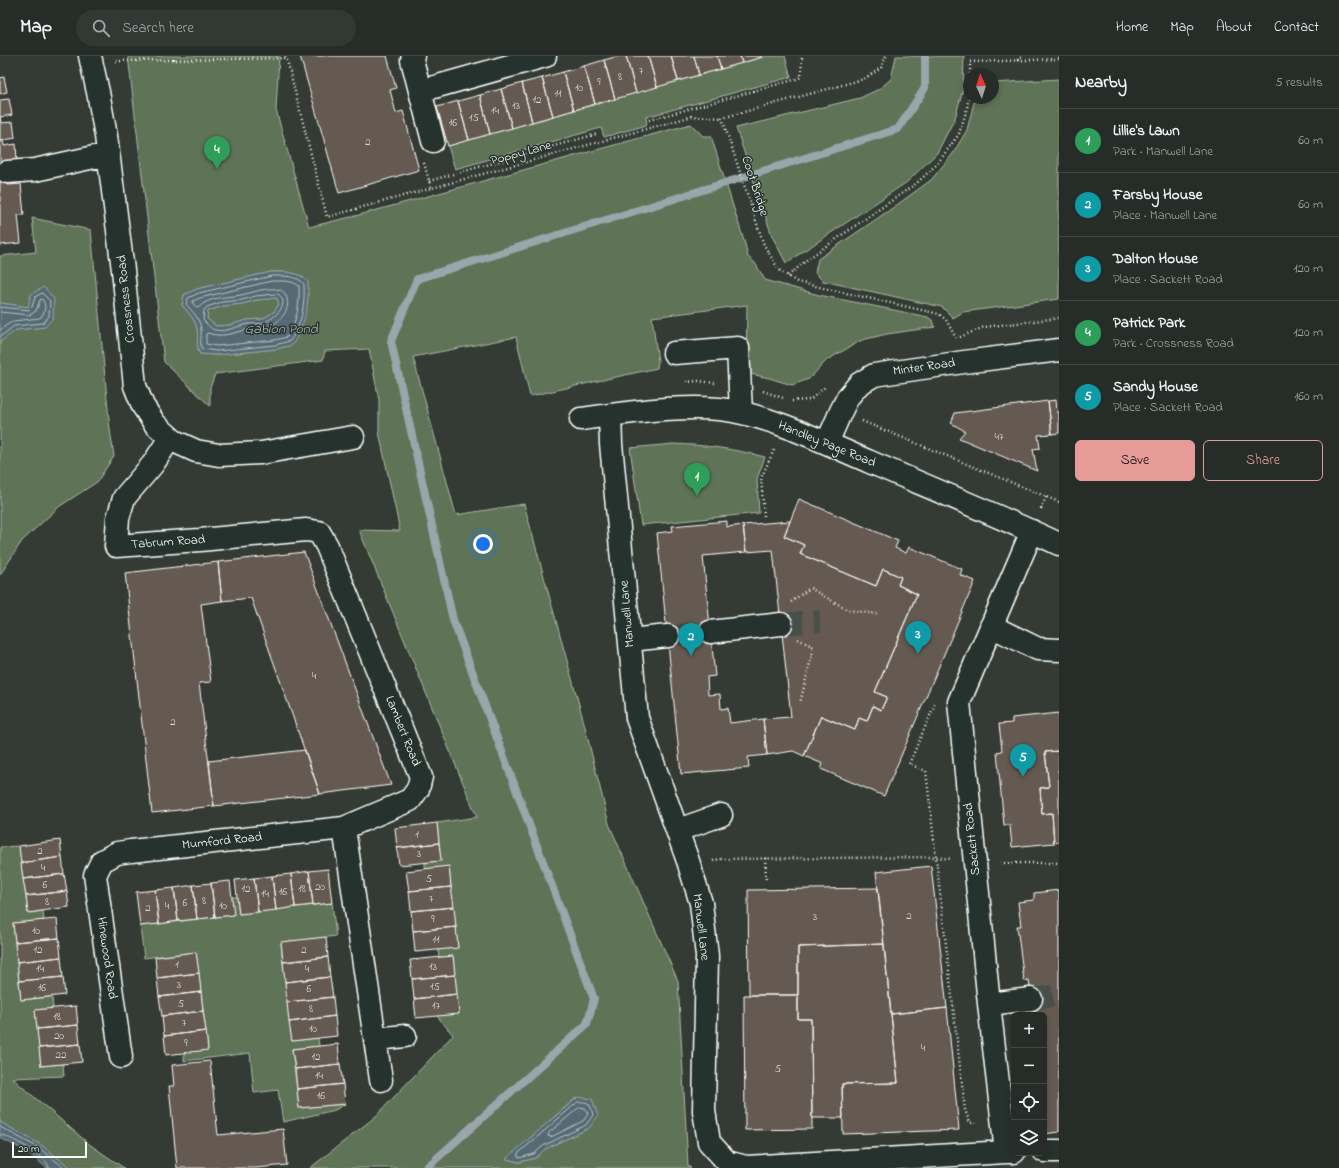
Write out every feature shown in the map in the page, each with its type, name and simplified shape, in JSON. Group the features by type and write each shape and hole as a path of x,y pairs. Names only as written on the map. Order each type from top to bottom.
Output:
{"street":[{"name":"Crossness Road","path":"90,56 106,136 123,270 135,386 143,406 155,424 174,441 196,451 219,455 261,453 353,437"},
{"path":"412,56 433,141"},
{"path":"420,91 545,56"},
{"path":"7,172 35,170 108,154"},
{"path":"674,353 738,348 740,412"},
{"name":"Minter Road","path":"827,443 848,397 859,384 874,375 1059,350"},
{"name":"Handley Page Road","path":"581,419 682,409 719,409 740,412 784,426 827,443 1059,544"},
{"name":"Manwell Lane","path":"610,415 611,444 637,718 678,830 701,903 707,956 704,1111 709,1142 727,1162 746,1167 1010,1152"},
{"name":"Tabrum Road","path":"170,438 153,464 124,498 118,518 116,546 306,530 320,532"},
{"name":"Sackett Road","path":"1010,1152 989,1004 958,702 1032,531"},
{"name":"Lambert Road","path":"320,532 421,777 418,789 410,800 344,828"},
{"path":"710,632 787,622"},
{"path":"991,626 1038,649 1059,650"},
{"path":"630,640 668,636"},
{"path":"678,830 721,814"},
{"path":"344,828 381,1080"},
{"name":"Mumford Road","path":"102,861 117,853 131,851 344,828"},
{"name":"Hinewood Road","path":"102,861 94,875 121,1057"},
{"path":"989,1004 1031,999"},
{"path":"376,1039 405,1036"},
{"path":"1047,1151 1059,1151"}],"path":[{"path":"115,56 117,68"},
{"path":"649,120 797,79 801,76 802,56"},
{"name":"Poppy Lane","path":"286,57 327,217 693,116 722,118 864,79 881,68 886,56"},
{"path":"1017,60 1023,56"},
{"path":"116,61 286,57"},
{"path":"970,68 970,62 1059,59"},
{"path":"956,338 946,320 939,314 797,282 788,276 809,258 918,183 938,164 959,134 968,104"},
{"name":"Coot Bridge","path":"722,118 764,245 779,270 788,276"},
{"path":"431,188 429,181 598,134"},
{"name":"Minter Road","path":"949,341 984,327 1059,318"},
{"path":"860,420 1059,502"},
{"path":"764,516 761,478 777,442"},
{"path":"800,703 814,647 787,622 810,588 848,610 877,614"},
{"path":"688,860 697,856 702,866 719,859 765,858 936,857 975,864 1059,862"},
{"path":"765,858 766,882"}],"green space":[{"path":"128,56 279,56 276,110 309,227 359,215 691,124 703,136 711,136 748,257 755,263 765,280 819,295 928,317 933,321 935,327 887,334 862,340 827,360 809,379 792,385 746,373 747,305 652,317 658,361 657,368 530,396 516,337 413,357 456,515 524,504 583,719 609,824 678,981 688,1166 691,1168 310,1168 375,1117 453,1035 437,1016 457,994 453,956 439,957 438,949 458,947 449,867 425,869 425,863 441,860 437,823 477,817 359,530 400,531 379,432 379,400 369,349 325,351 323,360 215,374 210,388 210,406 164,362","holes":["271,272 296,274 308,282 292,345 276,349 217,355 200,354 195,322 182,305 184,295 197,289","577,1097 589,1128 545,1149 536,1158 519,1162 507,1159"]},
{"path":"767,56 785,56 791,77 646,117 647,125 604,137 601,128 455,169 448,146"},
{"path":"896,56 964,56 963,89 955,118 937,153 907,182 786,263 772,236 736,128 860,98 879,89 891,79"},
{"path":"1059,79 1059,299 963,312 953,318 942,307 823,281 815,273 818,259 931,180 952,155 967,130 974,104 999,104 999,83"},
{"path":"32,218 91,230 110,430 114,456 97,482 60,506 22,541 0,575 0,342 15,330 45,327 29,307 0,303 0,256 36,252"},
{"path":"277,298 279,304 274,312 262,319 247,320 230,325 216,326 207,319 208,311 223,306"},
{"path":"673,444 720,448 765,457 757,479 759,513 641,525 630,448"},
{"path":"19,846 28,913 43,911 44,920 13,923 21,1000 52,997 53,1008 36,1010 41,1066 63,1064 64,1076 12,1078 89,1144 124,1168 71,1168 41,1145 0,1122 0,847"},
{"path":"232,897 237,897 239,914 332,903 336,936 281,943 292,1041 318,1038 319,1046 292,1049 299,1108 345,1104 335,1110 283,1122 278,1090 254,1093 250,1053 184,1061 184,1053 208,1049 196,952 144,958 140,926 233,915"}],"water":[{"name":"Gabion Pond","path":"271,272 291,273 304,278 308,282 307,307 303,323 292,345 276,349 217,355 200,354 195,322 182,305 184,295 197,289","holes":["277,298 279,304 274,312 262,319 247,320 230,325 216,326 207,319 208,311 223,306"]},
{"path":"44,287 54,299 53,318 45,327 16,330 0,342 0,303 28,307 31,294"},
{"path":"578,1097 592,1099 598,1116 589,1128 545,1149 536,1158 519,1162 506,1159 545,1125"},
{"path":"0,1122 41,1145 71,1168 47,1168 26,1151 0,1138"}],"building":[{"path":"300,56 387,56 396,88 390,90 396,113 403,111 419,170 339,193"},
{"path":"619,56 626,56 636,93 615,99 604,60"},
{"path":"626,56 648,56 657,87 636,93"},
{"path":"648,56 671,56 678,81 657,87"},
{"path":"671,56 694,56 699,75 678,81"},
{"path":"694,56 717,56 721,69 699,75"},
{"path":"717,56 740,56 742,63 721,69"},
{"path":"740,56 761,56 762,57 742,63"},
{"path":"604,60 615,99 595,104 584,66"},
{"path":"584,66 595,104 574,110 563,72"},
{"path":"563,72 574,110 553,116 542,78"},
{"path":"4,77 7,92 0,94 0,78"},
{"path":"542,78 553,116 532,122 522,83"},
{"path":"522,83 532,122 512,128 501,89"},
{"path":"501,89 512,128 490,134 480,95"},
{"path":"480,95 490,134 469,140 458,101"},
{"path":"9,99 12,115 0,117 0,100"},
{"path":"458,101 469,140 448,146 437,107"},
{"path":"0,117 1,123 13,122 15,138 0,141"},
{"path":"3,140 4,146 16,144 17,161 0,162 0,141"},
{"path":"6,161 8,185 21,184 24,215 18,215 21,243 0,245 0,162"},
{"path":"1056,400 1057,412 1059,412 1059,433 1052,434 1048,401"},
{"path":"1048,401 1052,434 1038,435 1040,448 1033,449 1037,471 959,438 965,431 951,423 955,413"},
{"path":"799,499 898,541 895,548 906,553 909,547 962,569 960,575 975,581 884,796 821,769 823,764 804,756 821,716 855,730 859,718 867,721 873,706 881,710 887,697 875,692 917,594 898,585 901,577 883,569 876,586 800,554 804,545 784,536"},
{"path":"727,521 727,527 743,525 746,552 703,556 715,676 707,677 708,695 720,694 721,709 728,708 730,723 763,719 767,755 748,757 749,768 681,774 657,533 673,531 672,526"},
{"path":"790,521 784,536 804,545 800,554 876,586 883,569 901,577 898,585 917,594 875,692 887,697 881,710 873,706 867,721 859,718 855,730 821,716 804,756 793,751 767,755 763,719 791,717 773,550 746,552 743,525"},
{"path":"304,552 391,785 320,794 251,598 222,601 218,562"},
{"path":"218,562 222,601 201,604 211,682 199,683 214,806 152,813 125,573"},
{"path":"1059,713 1059,751 1045,752 1049,787 1040,788 1042,814 1052,813 1054,843 1012,847 1010,825 1004,825 997,752 1002,751 999,724 1012,723 1012,718"},
{"path":"305,750 320,794 214,806 209,761"},
{"path":"1059,751 1059,842 1054,843 1052,813 1042,814 1040,788 1049,787 1045,752"},
{"path":"437,823 439,843 397,848 395,828"},
{"path":"60,840 62,857 21,863 19,846"},
{"path":"439,843 441,861 399,865 397,848"},
{"path":"62,857 64,874 23,879 21,863"},
{"path":"449,866 451,887 409,891 406,871"},
{"path":"931,866 947,1008 891,1014 876,872"},
{"path":"328,869 332,903 313,905 309,871"},
{"path":"309,871 313,905 295,907 291,874"},
{"path":"64,874 67,891 26,896 23,879"},
{"path":"291,874 295,907 276,910 272,876"},
{"path":"272,876 276,910 258,912 254,878"},
{"path":"254,878 258,912 239,914 235,880"},
{"path":"230,881 234,915 215,917 211,883"},
{"path":"211,883 215,917 197,919 193,885"},
{"path":"193,885 197,919 178,921 174,888"},
{"path":"451,887 454,907 411,911 409,891"},
{"path":"174,888 178,921 159,924 155,890"},
{"path":"878,888 884,944 798,947 798,995 749,995 748,890"},
{"path":"155,890 159,924 140,926 136,892"},
{"path":"1059,890 1059,1132 1047,1134 1047,1012 1033,1012 1029,980 1024,981 1017,926 1021,926 1018,902 1034,900 1034,893"},
{"path":"67,891 69,907 28,913 26,896"},
{"path":"454,907 456,927 413,931 411,911"},
{"path":"57,919 59,938 15,942 13,923"},
{"path":"456,927 458,948 415,952 413,931"},
{"path":"326,937 328,957 283,962 281,942"},
{"path":"59,938 61,957 17,962 15,942"},
{"path":"884,944 898,1083 842,1084 843,1118 812,1118 811,1019 798,1019 798,947"},
{"path":"196,952 199,973 157,978 155,957"},
{"path":"453,956 455,975 412,979 410,960"},
{"path":"61,957 63,977 19,981 17,962"},
{"path":"328,957 330,977 285,982 283,962"},
{"path":"199,973 201,992 159,997 157,978"},
{"path":"455,975 457,994 414,999 412,979"},
{"path":"63,977 65,995 21,1000 19,981"},
{"path":"330,977 333,997 287,1002 285,982"},
{"path":"201,992 203,1011 162,1016 159,997"},
{"path":"457,994 459,1014 416,1018 414,999"},
{"path":"744,995 798,995 798,1019 811,1019 812,1129 745,1130"},
{"path":"333,997 335,1016 289,1022 287,1002"},
{"path":"76,1006 78,1025 37,1029 35,1010"},
{"path":"947,1008 959,1130 843,1134 842,1084 898,1083 891,1014"},
{"path":"203,1011 206,1031 164,1036 162,1016"},
{"path":"335,1016 337,1036 292,1041 289,1022"},
{"path":"78,1025 80,1044 39,1048 37,1029"},
{"path":"206,1031 208,1050 166,1055 164,1036"},
{"path":"80,1044 82,1062 41,1066 39,1048"},
{"path":"338,1044 340,1064 295,1069 292,1049"},
{"path":"210,1061 218,1135 283,1129 287,1165 256,1168 177,1168 169,1086 174,1086 172,1065"},
{"path":"340,1064 343,1084 297,1089 295,1069"},
{"path":"343,1084 345,1104 299,1108 297,1089"}],"waterway":[{"path":"426,1168 587,1024 594,999 453,620 391,341 417,279 898,129 925,88 925,56"}],"tunnel":[{"path":"781,624 820,621"},
{"path":"668,636 710,632"},
{"path":"1031,999 1059,995"}],"place":[{"name":"Patrick Park","path":"217,169"},
{"name":"Lillie's Lawn","path":"697,496"},
{"name":"Dalton House","path":"918,654"},
{"name":"Farsby House","path":"691,656"},
{"name":"Sandy House","path":"1023,777"}]}
